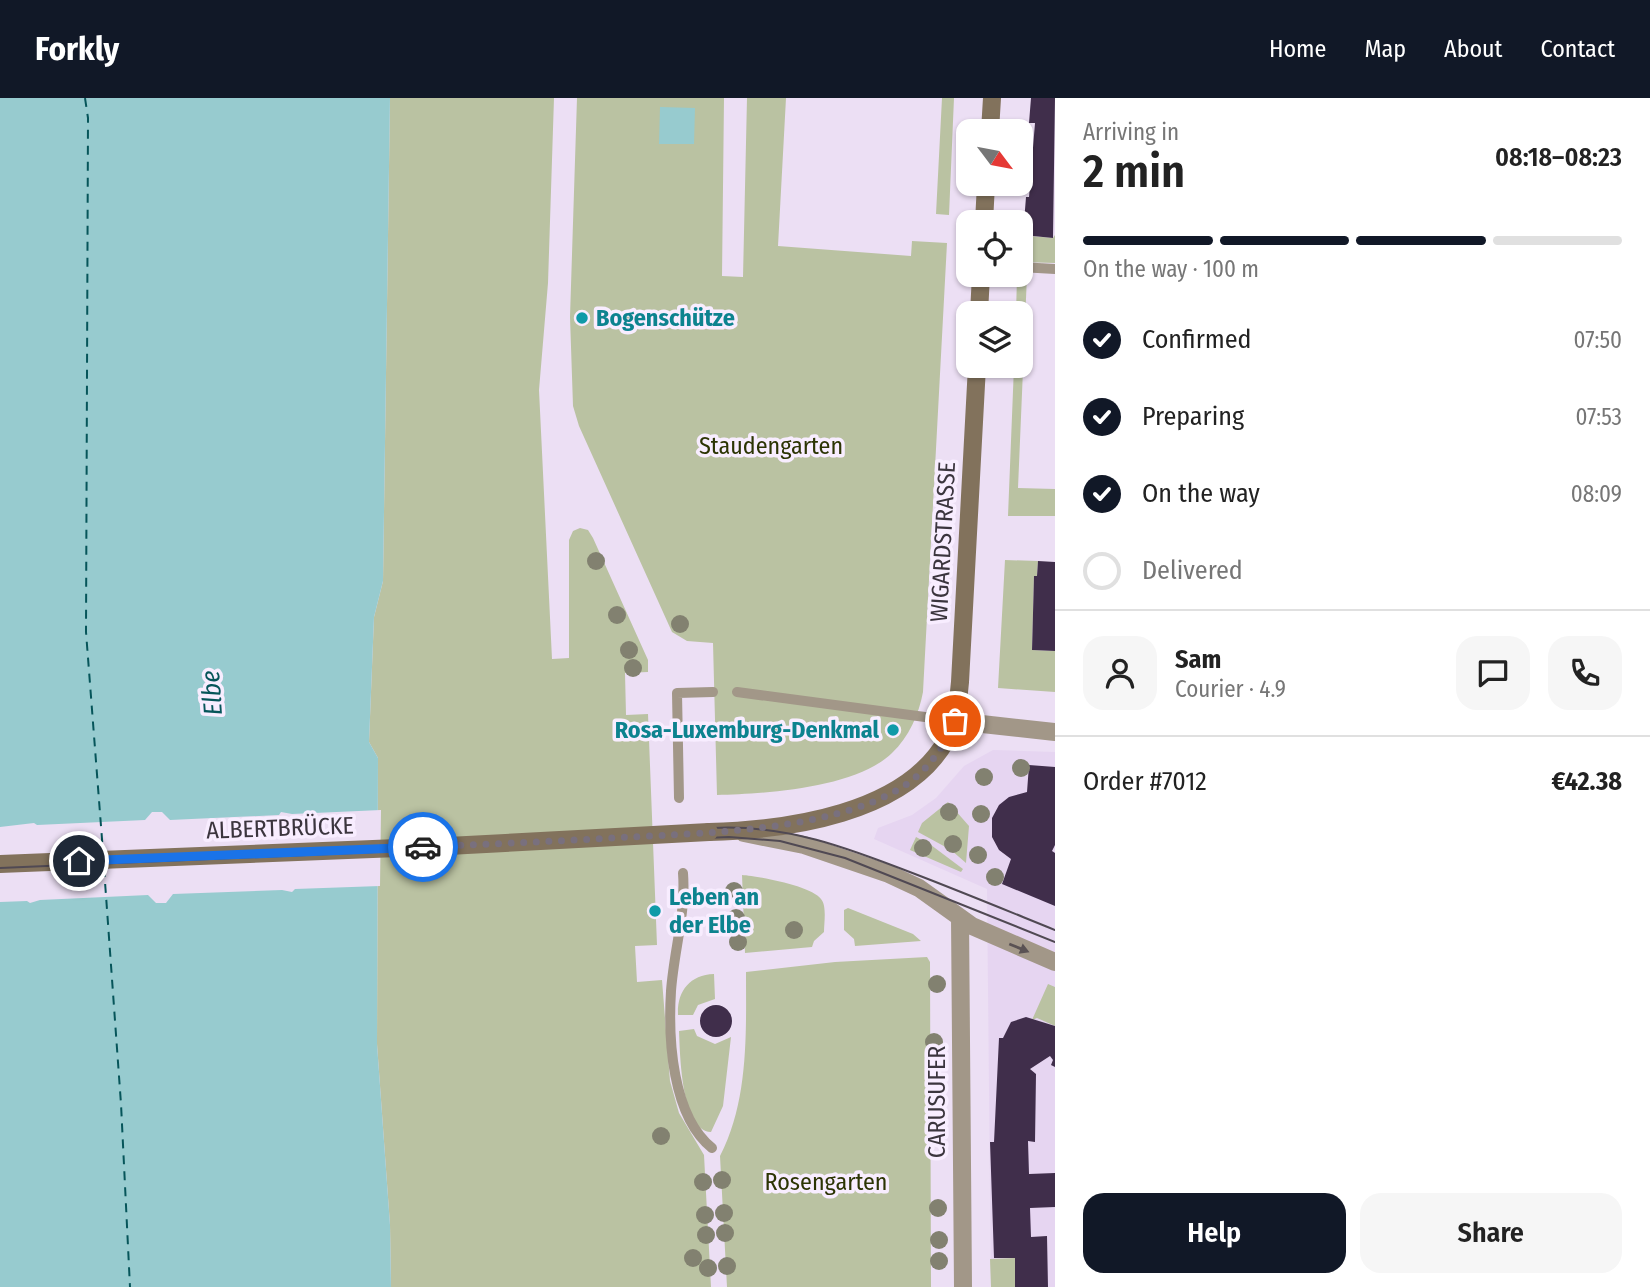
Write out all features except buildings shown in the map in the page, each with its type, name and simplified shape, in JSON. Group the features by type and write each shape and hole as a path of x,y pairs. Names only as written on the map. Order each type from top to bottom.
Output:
{"main road":[{"path":"991,119 992,98"},
{"name":"WIGARDSTRASSE","path":"955,721 960,682 975,378"},
{"name":"ALBERTBRÜCKE","path":"0,864 729,832 816,818 881,798 914,779 926,768 948,738 955,721"}],"street":[{"path":"955,721 1055,732"},
{"path":"729,832 791,841 855,861 919,888 960,918 1002,941 1055,962"},
{"name":"CARUSUFER","path":"960,918 963,1287"}],"lane":[{"path":"1033,268 1055,269"},
{"path":"679,798 677,693 713,692"},
{"path":"737,692 955,721"},
{"path":"683,873 683,919 675,961 671,1024 676,1076 684,1111 700,1138 712,1148"}],"shaded area":[{"path":"993,750 1055,752 1055,1287 991,1287 987,889 874,839 878,828 912,815 936,798 964,766"}],"green space":[{"path":"390,98 554,98 548,283 539,390 552,659 569,658 569,540 573,531 580,528 588,530 593,538 648,660 648,672 625,673 626,715 648,714 657,945 635,946 637,982 662,980 670,1081 679,1113 704,1155 711,1287 391,1287 390,1225 377,1044 378,758 369,742 374,617 383,581"},
{"name":"Staudengarten","path":"577,98 724,98 722,276 743,277 747,98 786,98 778,246 911,256 912,241 947,243 923,692 912,725 898,747 876,765 856,774 809,787 717,795 713,643 687,641 672,632 579,426 573,406 570,317"},
{"path":"942,98 954,98 949,215 936,214"},
{"path":"1055,235 1055,263 1033,262 1033,236 1053,238"},
{"path":"1017,287 1026,287 1026,301 1016,301"},
{"path":"1014,378 1023,378 1018,488 1055,489 1055,516 1008,516"},
{"path":"1005,560 1038,561 1037,576 1034,576 1032,650 1055,651 1055,692 998,688"},
{"path":"948,802 969,826 966,863 951,850 918,832 922,823"},
{"path":"916,837 963,869 961,872 910,850"},
{"path":"742,875 796,886 816,894 821,899 825,910 824,932 814,941 812,947 745,953"},
{"path":"848,908 913,934 921,941 855,946 854,939 844,930 844,910"},
{"name":"Rosengarten","path":"927,957 930,962 931,1287 727,1287 720,1156 729,1135 741,1089 746,972 835,962"},
{"path":"714,974 715,999 698,1005 693,1015 678,1015 680,999 686,986 705,975"},
{"path":"1048,984 1055,987 1055,1026 1037,1018 1032,1020"},
{"path":"694,1029 697,1036 715,1044 731,1037 723,1106 711,1132 701,1128 693,1119 684,1090 679,1031"},
{"path":"1015,1258 1015,1287 991,1287 990,1259"}],"water":[{"name":"Elbe","path":"0,98 390,98 383,581 374,617 369,742 378,758 377,1044 390,1225 391,1287 0,1287"},
{"path":"660,107 695,108 694,144 659,144"}],"pier":[{"path":"381,810 380,886 295,889 292,892 282,890 173,894 166,903 156,903 148,895 40,900 30,903 0,902 0,827 34,823 145,820 152,812 162,812 170,820 279,815 281,812 292,814"}],"ferry route":[{"path":"85,98 88,118 86,632 103,852"},
{"path":"104,868 121,1104 130,1287"}],"tram line":[{"path":"713,828 766,830 841,847 1055,930"},
{"path":"0,868 729,837 780,841 845,858 1055,942"}],"way so far":[{"path":"423,847 729,832 816,818 881,798 914,779 939,752 955,721"}],"place":[{"name":"Bogenschütze","path":"582,318"},
{"name":"Rosa-Luxemburg-Denkmal","path":"893,730"},
{"name":"Leben an der Elbe","path":"655,911"}],"route":[{"path":"79,861 423,847"}]}
